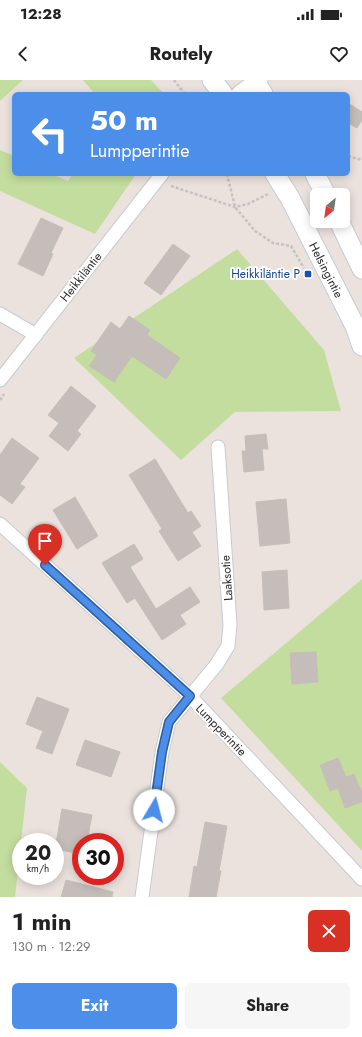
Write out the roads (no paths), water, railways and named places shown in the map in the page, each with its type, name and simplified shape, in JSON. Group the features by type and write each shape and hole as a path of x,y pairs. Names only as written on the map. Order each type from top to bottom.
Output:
{"main road":[{"path":"212,80 221,92"},
{"name":"Helsingintie","path":"276,176 290,198 355,326 362,346"},
{"path":"316,176 322,188"},
{"path":"342,228 362,269"}],"street":[{"path":"244,92 258,84"},
{"name":"Heikkiläntie","path":"0,380 165,179"},
{"path":"0,314 36,335"},
{"name":"Laaksotie","path":"142,897 162,752 169,722 217,664 228,646 230,625 218,447"},
{"name":"Lumpperintie","path":"0,524 190,696 362,880"}],"place":[{"name":"Heikkiläntie P","path":"308,274"}]}
